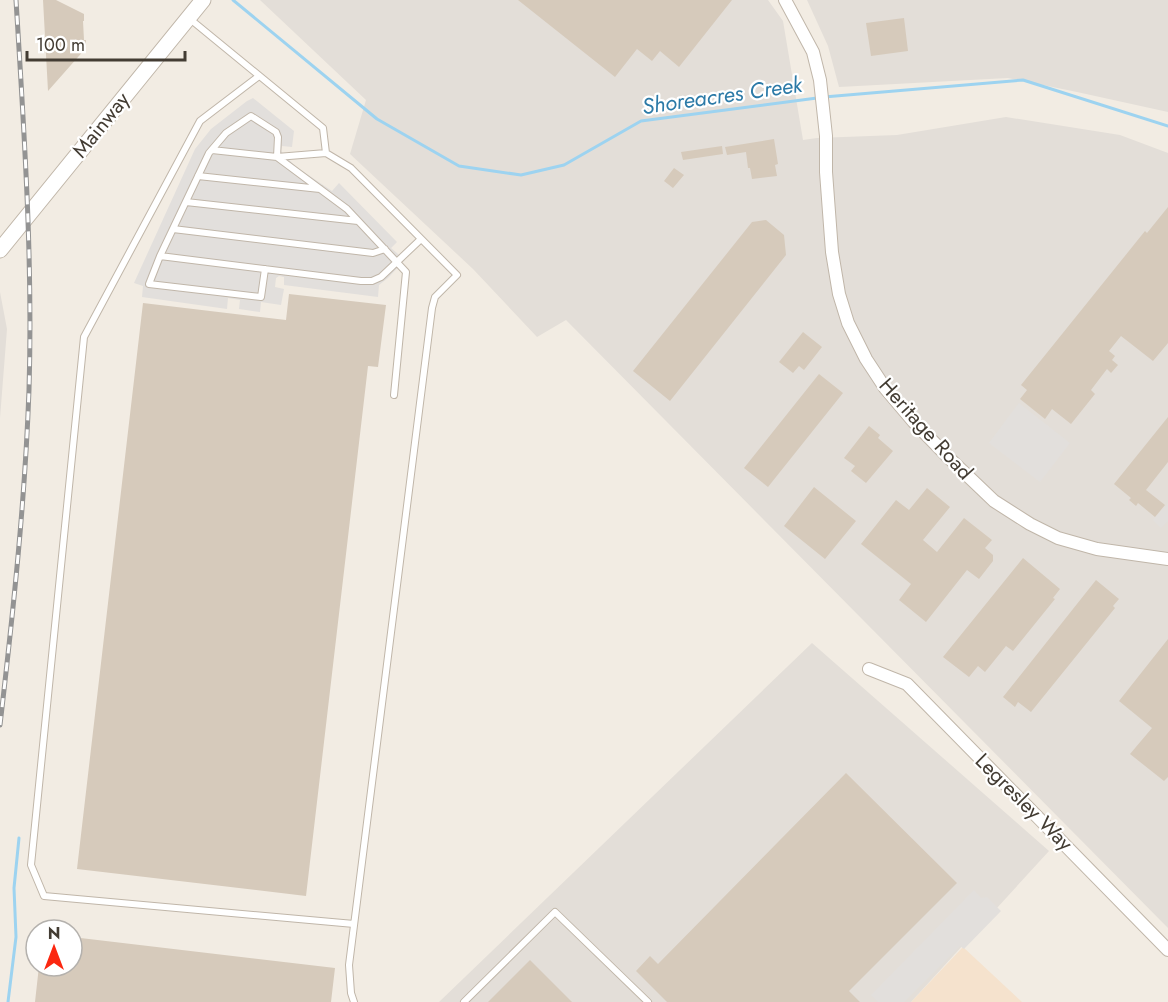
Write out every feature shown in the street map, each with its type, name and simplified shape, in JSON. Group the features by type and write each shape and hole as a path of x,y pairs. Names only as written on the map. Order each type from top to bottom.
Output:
{"street":[{"name":"Mainway","path":"0,250 203,0"},
{"name":"Heritage Road","path":"785,0 813,52 820,80 826,136 832,252 839,294 848,323 866,359 885,388 913,422 994,501 1030,524 1058,538 1097,549 1168,559"},
{"name":"Legresley Way","path":"869,669 907,684 1168,950"}],"lane":[{"path":"189,18 323,128 326,153"},
{"path":"259,76 200,121 84,337 31,865 44,896 354,924"},
{"path":"265,269 261,297 149,284 198,176 212,150 226,133 251,116 276,132 277,157"},
{"path":"212,150 277,157 326,153 351,168 457,275 435,297 432,308 349,965 354,1002"},
{"path":"277,157 347,210 406,272 394,395"},
{"path":"198,176 320,189"},
{"path":"186,202 359,222"},
{"path":"173,229 373,253 385,249"},
{"path":"160,256 372,281 381,277 421,239"},
{"path":"464,1002 555,912 648,1002"}],"shaded area":[{"path":"260,0 768,0 783,21 803,140 897,135 1006,117 1120,135 1168,153 1168,928 566,320 537,337 473,269 350,154 366,100"},
{"path":"807,0 1168,0 1168,112 1008,78 839,87 828,46"},
{"path":"253,98 294,131 292,147 282,146 281,151 295,166 332,191 339,183 397,242 391,248 405,260 379,285 378,297 284,285 284,277 279,276 276,278 275,287 284,289 281,305 261,302 260,312 239,309 240,300 228,298 227,309 142,297 143,286 134,283 195,149 211,129"},
{"path":"0,292 7,329 0,418"},
{"path":"1019,403 1070,443 1040,482 989,443"},
{"path":"1168,503 1168,521 1161,528 1153,520"},
{"path":"812,643 1049,851 911,1002 439,1002"},
{"path":"974,890 981,898 987,897 1001,911 964,949 960,946 904,1002 878,1002 871,995"},
{"path":"963,947 1022,1002 911,1002"}],"building":[{"path":"43,0 56,0 84,14 84,40 86,40 86,48 48,91"},
{"path":"518,0 732,0 679,67 660,51 652,61 637,49 615,77"},
{"path":"904,18 908,51 871,56 866,23"},
{"path":"774,139 778,164 775,165 777,176 752,179 746,152 727,155 725,147"},
{"path":"722,146 723,154 683,160 681,152"},
{"path":"674,168 684,175 673,188 664,181"},
{"path":"1168,207 1168,343 1153,361 1121,336 1109,351 1115,356 1112,360 1118,365 1111,373 1107,369 1091,390 1095,394 1071,424 1052,409 1045,419 1020,399 1027,390 1021,385 1145,231 1147,233"},
{"path":"766,220 784,235 786,255 670,401 633,371 752,222"},
{"path":"289,294 386,305 378,367 368,366 306,896 77,869 143,303 286,320"},
{"path":"803,332 822,347 804,370 799,366 793,373 779,362"},
{"path":"819,374 843,393 768,487 744,468"},
{"path":"1168,417 1168,462 1146,490 1165,505 1155,517 1138,503 1136,506 1129,500 1131,498 1114,484"},
{"path":"869,426 880,435 878,438 893,451 866,483 851,471 855,466 844,458"},
{"path":"814,487 856,521 825,559 784,526"},
{"path":"927,488 950,507 923,540 937,552 964,518 992,540 985,548 993,555 993,561 979,579 967,570 926,622 899,600 911,584 861,544 896,500 909,510"},
{"path":"1023,558 1060,589 1053,598 1055,599 1013,651 1006,646 985,672 978,666 969,677 943,657"},
{"path":"1096,580 1119,599 1113,606 1115,608 1031,712 1018,702 1015,707 1003,697"},
{"path":"1168,639 1168,777 1164,781 1130,754 1152,728 1119,701"},
{"path":"846,773 957,883 849,991 860,1002 667,1002 636,971 650,956 658,964"},
{"path":"84,938 335,968 331,1002 35,1002 38,978 84,978"},
{"path":"530,960 572,1002 488,1002"}],"waterway":[{"name":"Shoreacres Creek","path":"233,0 377,119 459,166 521,175 564,165 641,121 817,98"},
{"name":"Shoreacres Creek","path":"824,97 1023,80 1168,126"},
{"path":"8,1002 16,937 14,888 19,838"}],"railway":[{"path":"0,725 18,558 29,390 29,244 16,0"}]}
